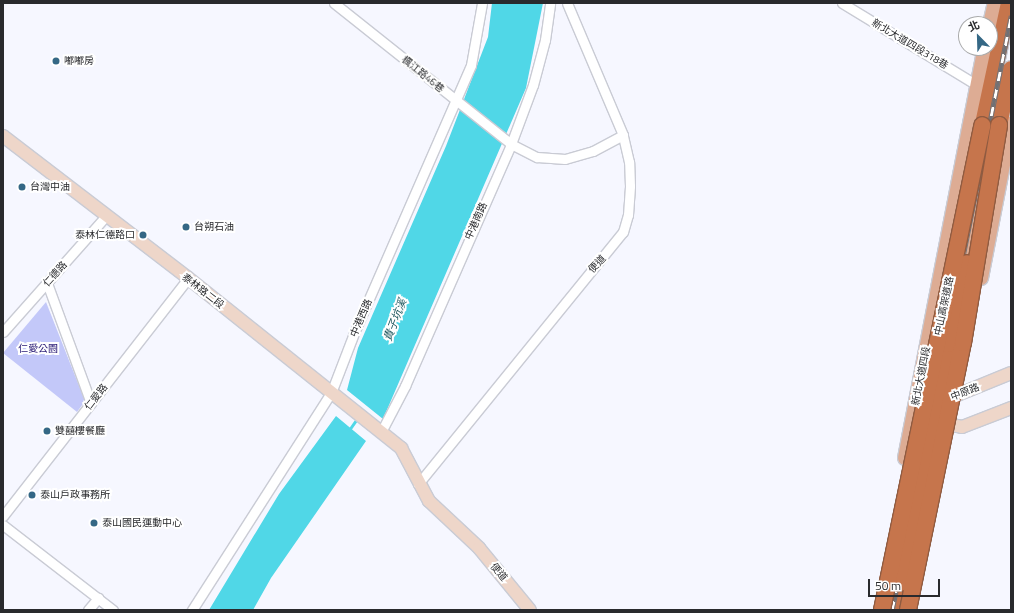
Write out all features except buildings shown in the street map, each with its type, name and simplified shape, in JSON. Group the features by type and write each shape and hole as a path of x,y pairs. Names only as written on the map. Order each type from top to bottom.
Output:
{"highway":[{"name":"中山高架道路","path":"882,610 982,126 1009,3"},
{"path":"908,610 963,343 1005,125 1011,69"},
{"path":"948,344 1005,125"},
{"path":"895,610 948,344 982,126"}],"main road":[{"path":"992,16 996,3"},
{"name":"新北大道四段","path":"952,424 937,403 1011,30"},
{"name":"新北大道四段","path":"876,610 983,56"},
{"path":"915,610 959,395 1005,125"},
{"name":"泰林路二段","path":"4,138 188,278 401,448"},
{"name":"中原路","path":"916,402 937,403 1011,374"},
{"path":"952,424 962,428 1011,408"},
{"name":"便道","path":"401,448 418,484 440,514 479,548 530,610"}],"street":[{"name":"楓江路46巷","path":"334,3 509,142 537,156 565,159 593,151 623,135"},
{"name":"中港西路","path":"192,610 336,396 354,333 458,102 471,65 482,3"},
{"name":"中港南路","path":"379,431 405,386 509,142 541,55 550,3"},
{"name":"便道","path":"418,484 623,232 628,215 630,186 629,162 623,135 567,3"},
{"name":"新北大道四段318巷","path":"842,3 883,32 978,85"},
{"name":"仁德路","path":"3,332 106,216"},
{"name":"仁愛路","path":"3,516 188,278"},
{"path":"47,283 91,403"},
{"path":"3,525 113,610"},
{"path":"88,610 98,598"}],"green space":[{"name":"仁愛公園","path":"46,302 85,401 77,412 3,353"}],"water":[{"path":"492,3 543,3 526,88 383,419 347,390 358,348 446,146 488,37"},
{"path":"336,416 366,441 271,578 253,610 209,610 279,494"}],"waterway":[{"name":"貴子坑溪","path":"349,430 358,417"}],"railway":[{"path":"892,610 1011,16"}],"place":[{"name":"嘟嘟房","path":"56,61"},
{"name":"台灣中油","path":"22,187"},
{"name":"台朔石油","path":"186,227"},
{"name":"泰林仁德路口","path":"143,235"},
{"name":"雙囍樓餐廳","path":"47,431"},
{"name":"泰山戶政事務所","path":"32,495"},
{"name":"泰山國民運動中心","path":"94,523"}]}
